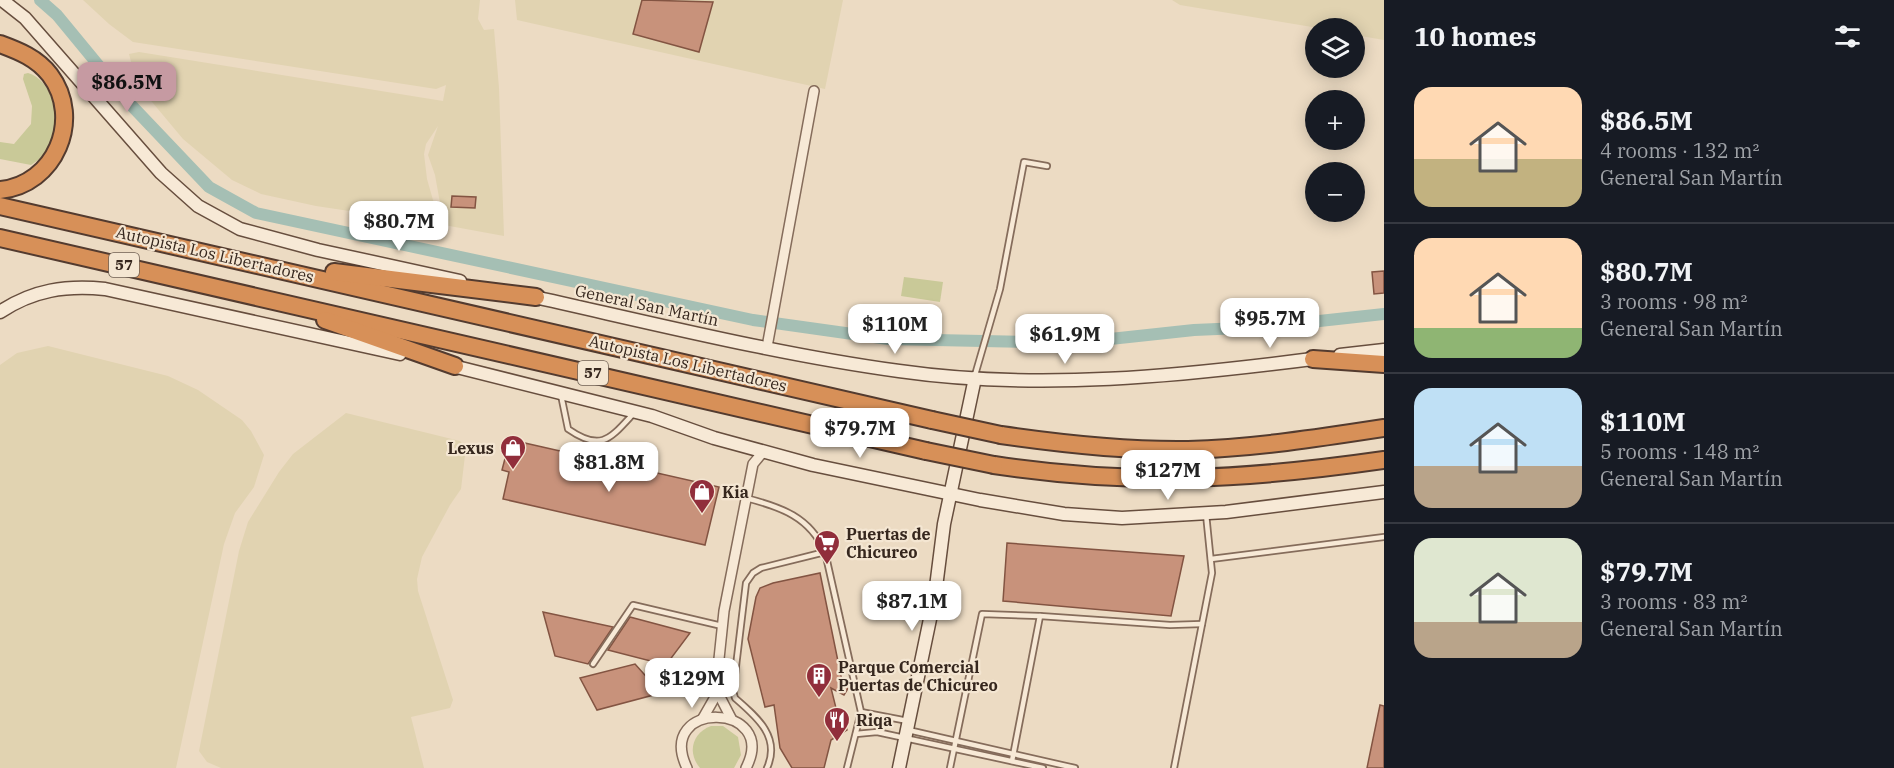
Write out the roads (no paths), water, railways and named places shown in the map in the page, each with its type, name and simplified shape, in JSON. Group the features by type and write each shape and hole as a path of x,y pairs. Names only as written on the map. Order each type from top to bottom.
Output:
{"highway":[{"path":"0,44 26,54 49,74 63,101 65,121 57,152 44,169 26,182 0,190"},
{"name":"Autopista Los Libertadores","path":"0,206 1001,435 1091,446 1189,450 1281,443 1384,428"},
{"name":"Autopista Los Libertadores","path":"0,238 994,465 1088,477 1170,480 1265,476 1384,460"},
{"path":"0,250 68,253"},
{"path":"274,267 326,271 536,297"},
{"path":"260,296 456,366"},
{"path":"1313,359 1384,364"}],"main road":[{"name":"General San Martín","path":"2,0 25,18 161,174 186,197 211,215 240,229 294,244 767,347 898,371 975,378 1111,380 1384,350"},
{"path":"0,312 26,297 53,289 81,286 105,288 456,366 561,392 635,412 747,447 759,456 1064,514 1122,518 1206,514 1304,504 1384,492"},
{"path":"899,768 935,595 942,536 975,378"}],"street":[{"path":"767,347 814,91"},
{"path":"687,768 682,755 683,740 690,727 703,718 712,705 717,688 722,626 746,498 759,456"},
{"path":"717,688 731,718"},
{"path":"703,718 717,715 731,718 742,726 749,738 751,752 746,768"}],"lane":[{"path":"975,378 1000,289 1024,162 1047,166"},
{"path":"561,392 568,429 590,440 602,442 612,438 635,412"},
{"path":"746,498 786,509 797,516 819,536 825,552 861,712 847,768"},
{"path":"1174,768 1212,573 1206,514"},
{"path":"1211,559 1384,537"},
{"path":"767,768 771,750 768,732 735,698 733,691 746,583 753,573 761,568 825,552"},
{"path":"593,664 633,606 722,626"},
{"path":"950,768 982,614 1170,625 1202,624"},
{"path":"1012,761 1040,616"},
{"path":"861,712 954,749 1043,768"},
{"path":"856,734 907,730 1075,768"}],"waterway":[{"path":"40,0 57,15 132,106 209,187 256,213 753,320 888,339 1073,343 1194,330 1264,327 1384,314"}],"place":[{"name":"Lexus","path":"513,471"},
{"name":"Kia","path":"702,515"},
{"name":"Puertas de Chicureo","path":"827,566"},
{"name":"Parque Comercial Puertas de Chicureo","path":"819,699"},
{"name":"Riqa","path":"837,743"}]}
